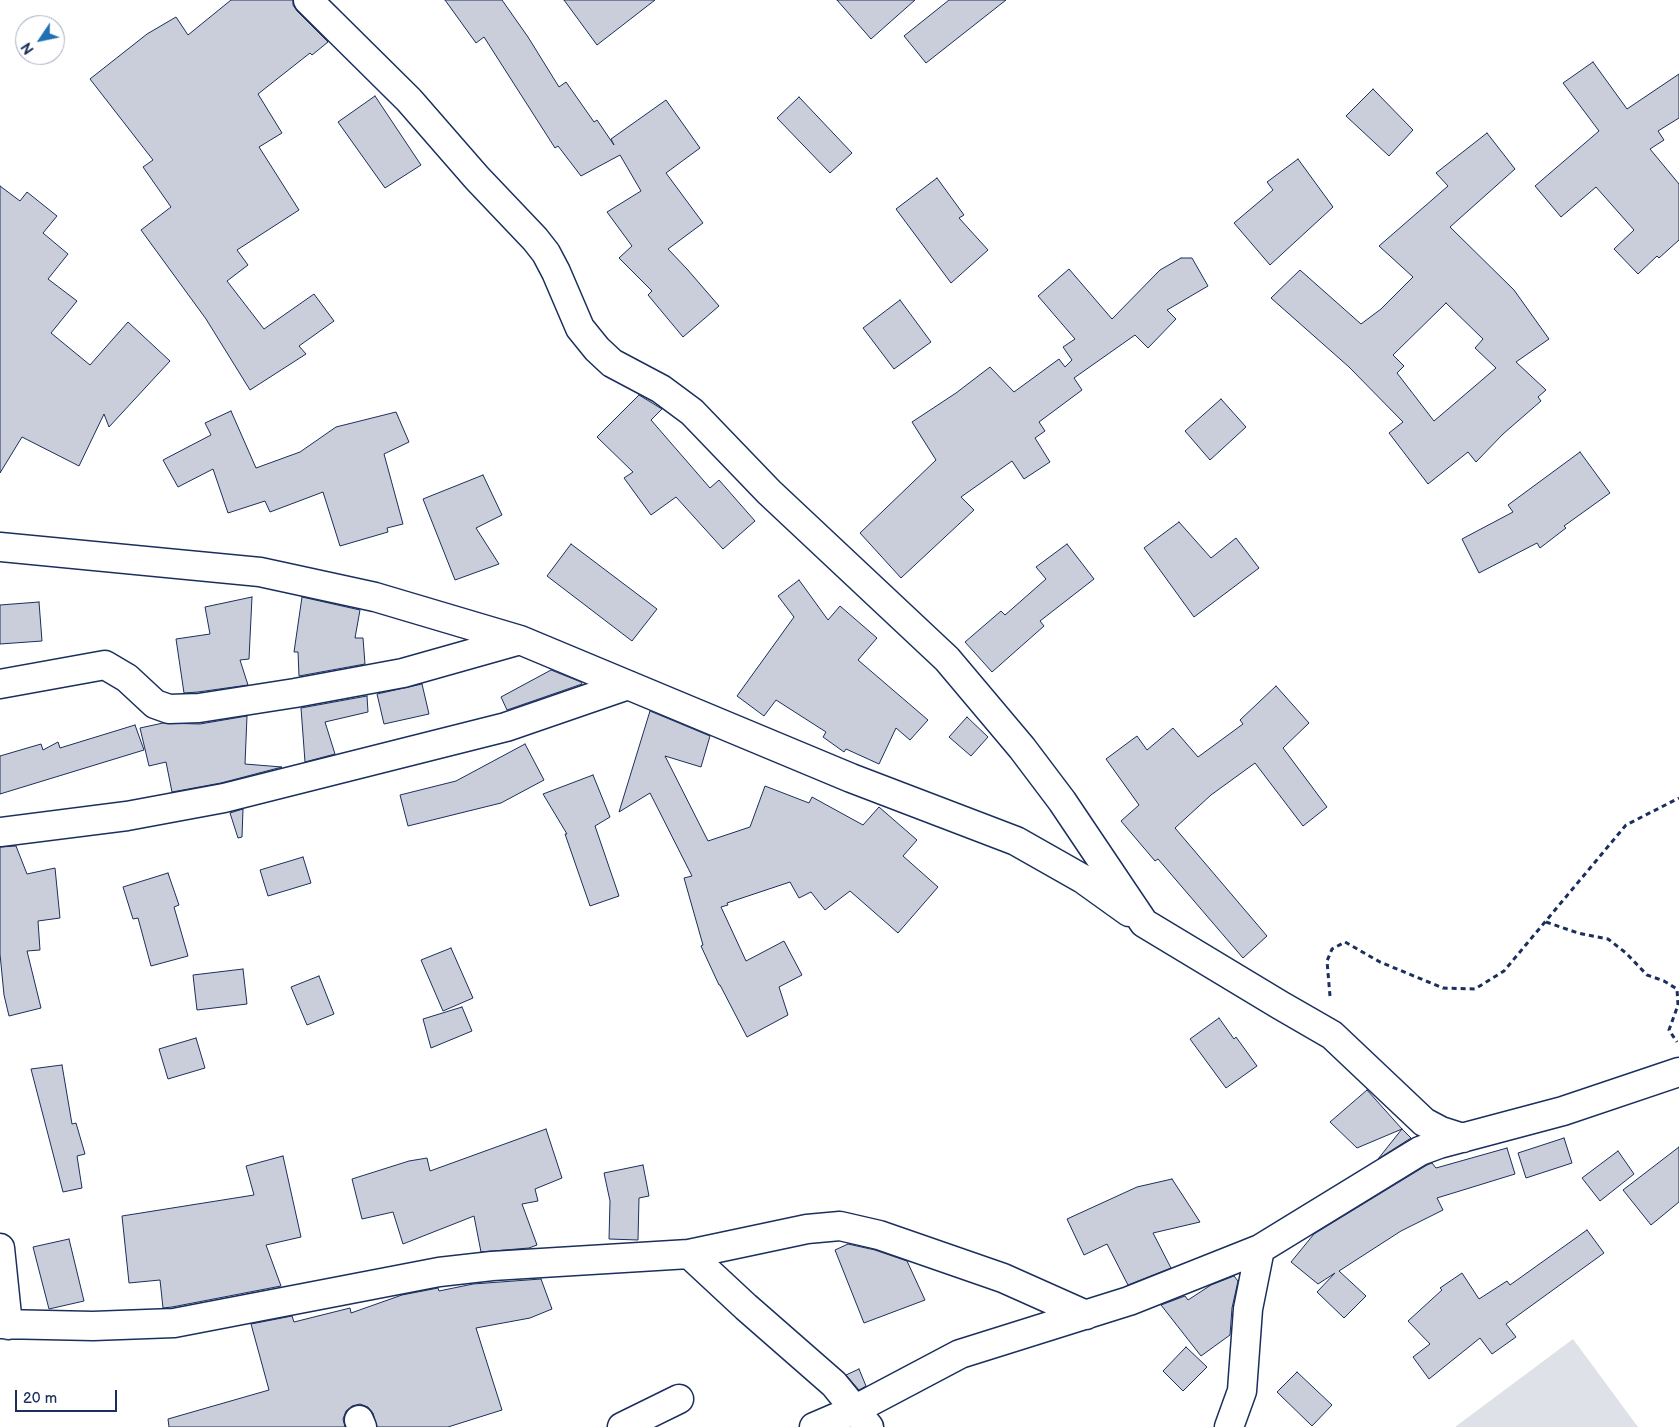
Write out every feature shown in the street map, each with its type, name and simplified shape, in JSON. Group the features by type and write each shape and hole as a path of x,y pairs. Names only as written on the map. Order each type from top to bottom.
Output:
{"street":[{"path":"308,0 409,100 477,178 535,238 556,272 580,328 597,350 612,363 661,389 692,412 769,492 947,659 1022,748 1062,800 1144,923"},
{"path":"0,547 260,572 375,597 520,640 852,778 1016,841 1083,879 1144,923 1280,1006 1332,1035 1424,1122 1441,1131 1463,1138"},
{"path":"0,684 106,665 127,678 155,704 169,709 199,708 403,673 520,640"},
{"path":"0,832 127,816 224,798 506,727 628,685"},
{"path":"814,1427 862,1418 960,1354 1129,1301 1260,1249 1420,1151 1439,1144 1564,1111 1679,1072"},
{"path":"0,1248 4,1325 93,1326 174,1323 440,1272 492,1266 689,1254 807,1229 840,1226 879,1235 1002,1278 1086,1315"},
{"path":"1229,1427 1242,1391 1248,1309 1260,1249"},
{"path":"689,1254 834,1384 862,1418"},
{"path":"622,1427 679,1399"}],"path":[{"path":"1332,1035 1327,961 1332,949 1345,942 1380,962 1443,988 1475,989 1504,971 1626,824 1679,798"},
{"path":"1546,922 1578,933 1608,939 1626,953 1647,975 1677,989 1678,1005 1670,1030 1679,1044"}],"shaded area":[{"path":"1573,1339 1638,1427 1455,1427"}],"building":[{"path":"231,0 293,0 293,5 297,11 328,42 312,55 310,53 258,94 282,133 259,147 299,210 237,250 248,265 227,281 264,329 314,294 334,321 299,346 306,354 250,390 206,319 141,230 171,207 143,167 153,160 90,79 147,34 176,17 188,35"},
{"path":"445,0 502,0 559,87 566,82 594,122 597,120 614,145 611,139 666,100 700,148 666,173 703,223 668,249 719,306 683,337 648,295 652,291 619,258 632,246 607,212 641,191 620,155 581,176 558,146 555,148 484,37 476,43"},
{"path":"564,0 655,0 597,45"},
{"path":"837,0 915,0 871,39"},
{"path":"949,0 1006,0 926,63 904,36"},
{"path":"1593,62 1627,109 1679,74 1679,118 1658,131 1664,140 1650,149 1679,184 1679,240 1659,258 1657,256 1638,274 1614,249 1634,230 1596,187 1561,217 1535,186 1599,131 1563,83"},
{"path":"1373,89 1413,130 1389,156 1346,116"},
{"path":"375,96 421,165 385,188 338,122"},
{"path":"799,97 852,153 830,173 777,118"},
{"path":"1487,133 1515,169 1450,227 1514,290 1549,339 1516,362 1546,390 1538,397 1541,401 1503,434 1476,462 1468,452 1428,484 1389,433 1403,422 1349,367 1271,298 1300,270 1361,324 1381,309 1413,277 1379,246 1448,186 1436,173","holes":["1446,303 1483,339 1475,348 1496,368 1434,421 1397,373 1404,366 1393,355"]},
{"path":"1298,159 1333,207 1270,265 1234,223 1273,190 1267,182"},
{"path":"937,178 964,215 959,218 988,250 951,283 896,209"},
{"path":"0,186 20,201 27,192 57,216 43,233 68,254 48,279 77,301 51,333 90,365 128,322 170,361 109,427 104,414 79,466 22,437 0,473"},
{"path":"1181,258 1192,258 1208,286 1167,310 1176,319 1148,348 1135,335 1074,378 1082,390 1039,422 1045,431 1035,438 1050,462 1024,479 1012,461 961,497 974,510 901,578 860,533 936,460 912,422 956,393 990,367 1014,392 1059,359 1065,367 1072,360 1063,347 1075,339 1038,296 1069,269 1112,319 1160,270"},
{"path":"900,300 931,342 894,369 863,328"},
{"path":"639,395 662,409 651,420 710,488 719,480 755,521 723,549 676,497 651,515 624,478 633,472 597,437"},
{"path":"1221,399 1246,427 1210,460 1185,431"},
{"path":"231,411 256,468 300,452 336,427 396,412 409,442 384,454 403,524 387,528 388,532 340,546 323,492 270,512 265,501 228,513 213,469 178,487 163,460 211,435 205,423"},
{"path":"1580,452 1610,493 1564,526 1566,528 1540,548 1537,543 1479,573 1462,539 1513,512 1508,505"},
{"path":"483,475 502,515 476,528 499,564 455,580 423,499"},
{"path":"1179,522 1211,558 1236,538 1259,568 1194,617 1144,548"},
{"path":"571,544 657,609 632,641 547,576"},
{"path":"1067,544 1094,579 1040,621 1044,626 992,672 965,642 1001,611 1005,615 1046,579 1036,567"},
{"path":"799,580 828,620 840,606 877,638 858,660 928,720 910,740 896,728 879,764 846,749 844,752 823,737 826,732 776,700 764,716 737,696 794,617 778,596"},
{"path":"252,597 249,659 240,660 248,685 184,693 176,639 210,634 205,607"},
{"path":"302,597 360,610 355,638 363,638 365,664 299,676 298,652 294,652"},
{"path":"39,602 42,641 0,644 0,605"},
{"path":"551,670 582,684 507,710 501,697"},
{"path":"422,684 429,714 384,724 377,694"},
{"path":"1276,686 1309,723 1283,748 1327,807 1303,826 1255,763 1211,795 1175,828 1267,936 1243,958 1158,859 1155,861 1121,821 1139,805 1106,759 1137,736 1147,750 1173,728 1198,757 1243,724 1240,720"},
{"path":"367,696 368,712 325,722 335,754 305,762 301,708"},
{"path":"650,711 710,736 701,767 665,756 708,841 750,827 765,786 809,803 812,797 863,825 879,807 917,840 903,856 938,887 898,933 850,891 825,910 811,892 799,898 790,882 727,903 728,905 721,907 746,961 784,941 802,975 779,987 788,1015 747,1037 719,985 701,946 703,945 684,878 692,876 650,793 619,812"},
{"path":"247,716 245,764 282,767 221,783 172,792 166,762 149,766 140,728 163,723 200,724"},
{"path":"967,717 988,737 971,756 949,737"},
{"path":"135,725 144,750 0,794 0,756 41,744 43,750 58,742 60,748"},
{"path":"525,744 544,780 501,803 408,826 400,795 456,781"},
{"path":"593,775 610,817 595,826 619,896 590,906 565,834 567,834 543,794"},
{"path":"243,809 242,837 238,838 230,813"},
{"path":"16,846 27,874 55,868 60,918 38,921 40,950 27,951 41,1008 9,1016 4,995 0,954 0,847"},
{"path":"303,857 311,883 268,896 260,870"},
{"path":"168,873 179,905 174,907 188,956 151,966 138,918 133,919 123,887"},
{"path":"451,948 473,998 443,1011 421,960"},
{"path":"243,969 247,1004 197,1010 193,975"},
{"path":"319,976 334,1014 307,1025 291,987"},
{"path":"462,1007 472,1031 431,1048 423,1019"},
{"path":"1219,1018 1234,1039 1236,1037 1257,1066 1226,1088 1190,1039"},
{"path":"196,1038 205,1068 168,1079 159,1049"},
{"path":"62,1065 72,1124 76,1123 85,1154 77,1156 82,1188 63,1192 31,1069"},
{"path":"1367,1090 1402,1129 1357,1148 1330,1122"},
{"path":"546,1129 562,1178 535,1189 538,1201 522,1204 537,1245 529,1248 481,1252 474,1216 403,1244 393,1212 362,1219 352,1179 409,1161 427,1158 430,1171"},
{"path":"1402,1129 1411,1138 1378,1159"},
{"path":"1564,1138 1572,1163 1526,1178 1518,1153"},
{"path":"1679,1147 1679,1202 1651,1225 1623,1190"},
{"path":"1507,1148 1515,1174 1437,1198 1443,1210 1401,1231 1339,1271 1366,1296 1344,1318 1317,1292 1335,1273 1318,1284 1291,1262 1314,1234 1427,1165 1432,1163 1436,1168"},
{"path":"1618,1151 1634,1174 1600,1201 1582,1178"},
{"path":"283,1156 301,1237 266,1245 281,1286 163,1308 160,1280 129,1283 122,1216 254,1195 246,1166"},
{"path":"643,1165 649,1196 639,1198 638,1240 609,1239 610,1201 604,1173"},
{"path":"1172,1179 1200,1222 1153,1233 1171,1268 1128,1285 1107,1244 1084,1255 1067,1219 1137,1187"},
{"path":"1587,1230 1604,1253 1506,1324 1516,1337 1492,1354 1480,1338 1429,1379 1413,1357 1430,1344 1408,1321 1442,1290 1440,1288 1462,1273 1479,1299 1507,1281 1510,1285"},
{"path":"69,1239 84,1301 49,1309 33,1247"},
{"path":"848,1244 875,1250 907,1261 925,1300 864,1323 835,1250"},
{"path":"1234,1276 1238,1281 1232,1308 1230,1335 1201,1356 1161,1305 1185,1296 1188,1300 1211,1285"},
{"path":"541,1279 552,1309 530,1318 476,1328 502,1410 448,1427 377,1427 373,1413 368,1407 360,1404 352,1406 346,1411 343,1419 345,1427 169,1427 168,1419 269,1390 251,1324 292,1316 294,1322 350,1308 351,1313 402,1295 438,1288 439,1291 473,1284"},
{"path":"1186,1347 1207,1367 1183,1391 1163,1371"},
{"path":"859,1369 866,1386 859,1390 846,1375"},
{"path":"1297,1372 1332,1405 1312,1426 1277,1392"}]}
